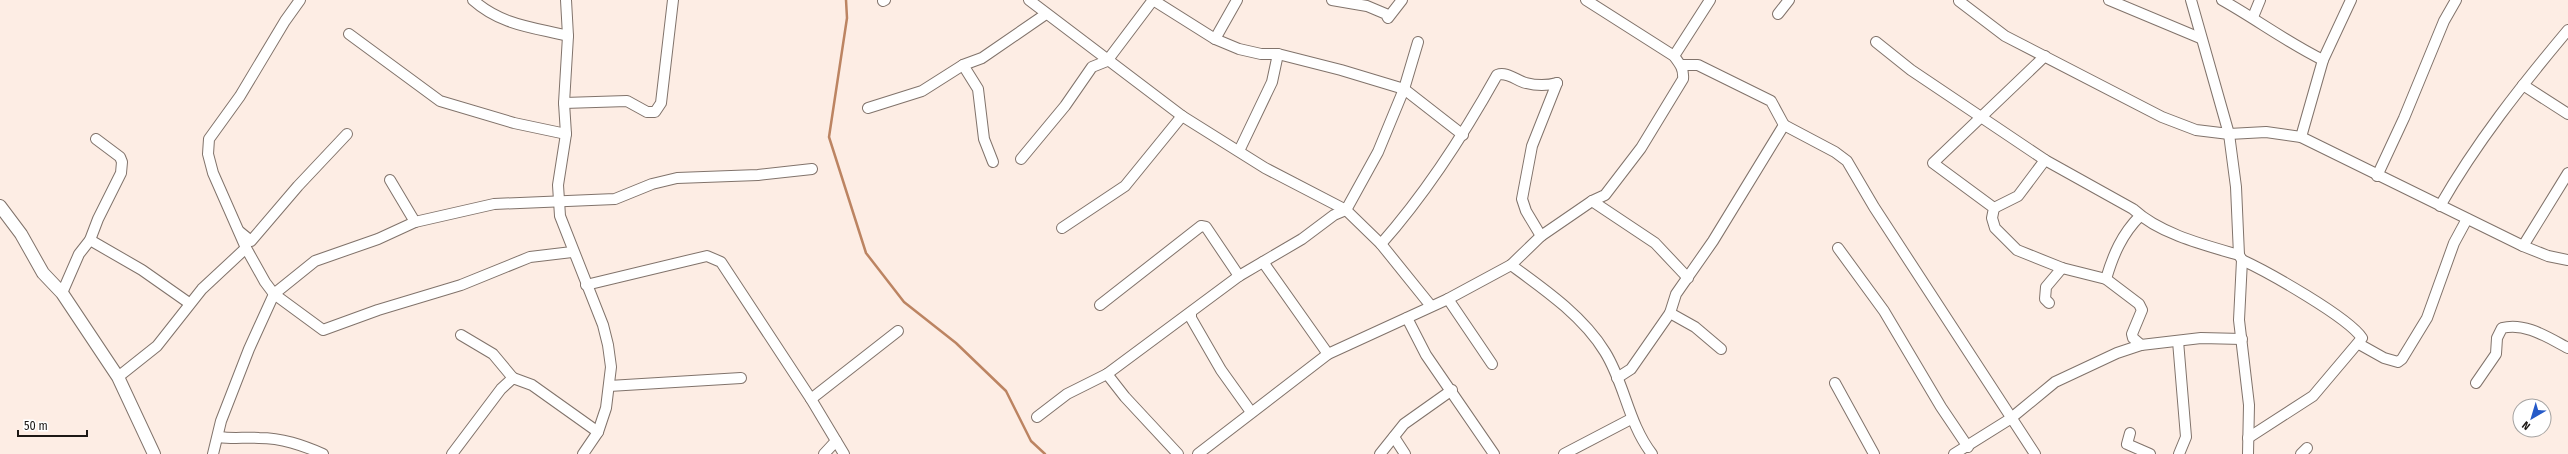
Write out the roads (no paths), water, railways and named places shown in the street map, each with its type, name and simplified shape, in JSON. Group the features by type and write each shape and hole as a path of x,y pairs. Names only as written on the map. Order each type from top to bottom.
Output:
{"street":[{"path":"300,0 285,21 240,96 209,139 208,154 213,173 246,248 274,294 296,308 316,326 329,329 378,310 461,285 530,258 572,252"},
{"path":"473,0 489,14 506,21 568,36"},
{"path":"566,0 568,36 564,103 566,134 558,185 560,216 572,252 608,345 611,367 606,408 598,432 583,454"},
{"path":"564,103 627,102 647,112 656,112 660,103 673,0"},
{"path":"1029,0 1107,61 1182,116 1265,168 1346,210 1381,244 1431,306"},
{"path":"1021,159 1066,106 1092,67 1107,61 1153,0 1215,39 1239,49 1261,54 1278,54 1341,70 1404,89 1463,135"},
{"path":"1215,39 1237,0"},
{"path":"1332,0 1367,6 1386,14 1388,18 1402,0"},
{"path":"1674,56 1710,0"},
{"path":"1778,14 1789,0"},
{"path":"2109,0 2200,38"},
{"path":"2191,0 2200,38 2229,134 2236,187 2241,258 2239,320 2249,405 2248,454"},
{"path":"2222,0 2253,17 2297,47 2323,60"},
{"path":"2253,17 2260,0"},
{"path":"2301,138 2323,60 2351,0"},
{"path":"2377,176 2404,118 2444,21 2456,0"},
{"path":"1198,454 1328,354 1448,299 1511,265 1541,236 1592,201 1605,195 1641,148 1683,79 1684,72 1674,56 1592,1"},
{"path":"1959,1 2006,36 2162,117 2196,130 2229,134 2266,132 2301,138 2523,246 2548,256 2568,260"},
{"path":"868,108 922,91 963,66 982,58 1046,14"},
{"path":"2440,206 2466,160 2523,85 2568,30"},
{"path":"349,34 440,101 514,123 566,134"},
{"path":"1037,417 1067,394 1107,374 1239,276 1302,239 1334,215 1346,210 1378,152 1404,89 1418,42"},
{"path":"1876,42 1911,70 2045,160 2133,209 2140,216 2176,235 2241,258 2348,324 2362,338 2359,344 2313,396 2248,438"},
{"path":"1239,151 1272,82 1278,54"},
{"path":"1994,208 1933,163 1983,117 2045,56"},
{"path":"1681,65 1698,65 1771,101 1784,125 1835,152 1847,161 1874,207 1938,303 2010,419 2035,454"},
{"path":"963,66 978,89 984,139 993,162"},
{"path":"1381,244 1434,177 1463,135 1497,75 1506,74 1525,83 1544,86 1557,83 1532,146 1522,199 1526,211 1541,236"},
{"path":"2523,85 2568,114"},
{"path":"1062,228 1125,186 1182,116"},
{"path":"1617,378 1632,369 1670,313 1676,294 1713,241 1784,125"},
{"path":"237,229 251,241 298,186 347,134"},
{"path":"62,294 79,254 90,240 98,219 118,181 122,162 120,157 96,139"},
{"path":"1994,208 2018,196 2045,160"},
{"path":"213,454 219,437 222,421 249,349 274,294 315,261 378,239 415,222 494,204 615,199 652,184 677,178 758,175 812,169"},
{"path":"2523,246 2568,173"},
{"path":"390,180 415,222"},
{"path":"1592,201 1655,243 1688,278"},
{"path":"0,206 21,234 43,273 62,294 118,377 150,453"},
{"path":"1994,208 1992,218 1995,228 2017,250 2062,268 2106,280 2142,306 2142,310 2132,334 2133,338 2141,345"},
{"path":"2106,280 2114,252 2131,224 2140,216"},
{"path":"2359,344 2384,358 2398,362 2402,359 2427,318 2454,243 2467,219"},
{"path":"1100,305 1201,226 1206,228 1239,276"},
{"path":"90,240 142,270 189,303"},
{"path":"118,377 157,346 189,303 246,248"},
{"path":"1838,248 1884,311 1941,407 1968,447"},
{"path":"586,285 707,256 721,262 811,399 844,454"},
{"path":"1263,262 1328,354"},
{"path":"1511,265 1577,318 1605,352 1617,378 1631,419 1642,441 1652,454"},
{"path":"2049,303 2045,299 2046,287 2062,268"},
{"path":"1448,299 1492,364"},
{"path":"1191,313 1191,318 1221,370 1251,412"},
{"path":"1670,313 1695,327 1721,349"},
{"path":"1407,318 1426,355 1452,390 1494,454"},
{"path":"2476,383 2496,354 2497,338 2502,328 2513,326 2533,331 2568,348"},
{"path":"811,399 898,331"},
{"path":"461,335 493,354 513,378 532,385 598,432"},
{"path":"1954,454 1968,447 2010,419 2056,382 2117,353 2141,345 2201,338 2242,339"},
{"path":"2178,341 2186,438 2179,454"},
{"path":"1107,374 1125,397 1178,454"},
{"path":"452,454 501,389 513,378"},
{"path":"609,386 742,378"},
{"path":"1835,383 1874,454"},
{"path":"1380,454 1404,424 1452,390"},
{"path":"1564,454 1631,419"},
{"path":"2130,433 2127,444 2150,454"},
{"path":"219,437 239,440 258,437 278,439 302,445 323,454"},
{"path":"1394,437 1405,454"},
{"path":"824,454 836,441"}],"waterway":[{"path":"846,0 847,18 829,137 866,253 904,302 956,343 1006,391 1031,441 1045,454"}]}
